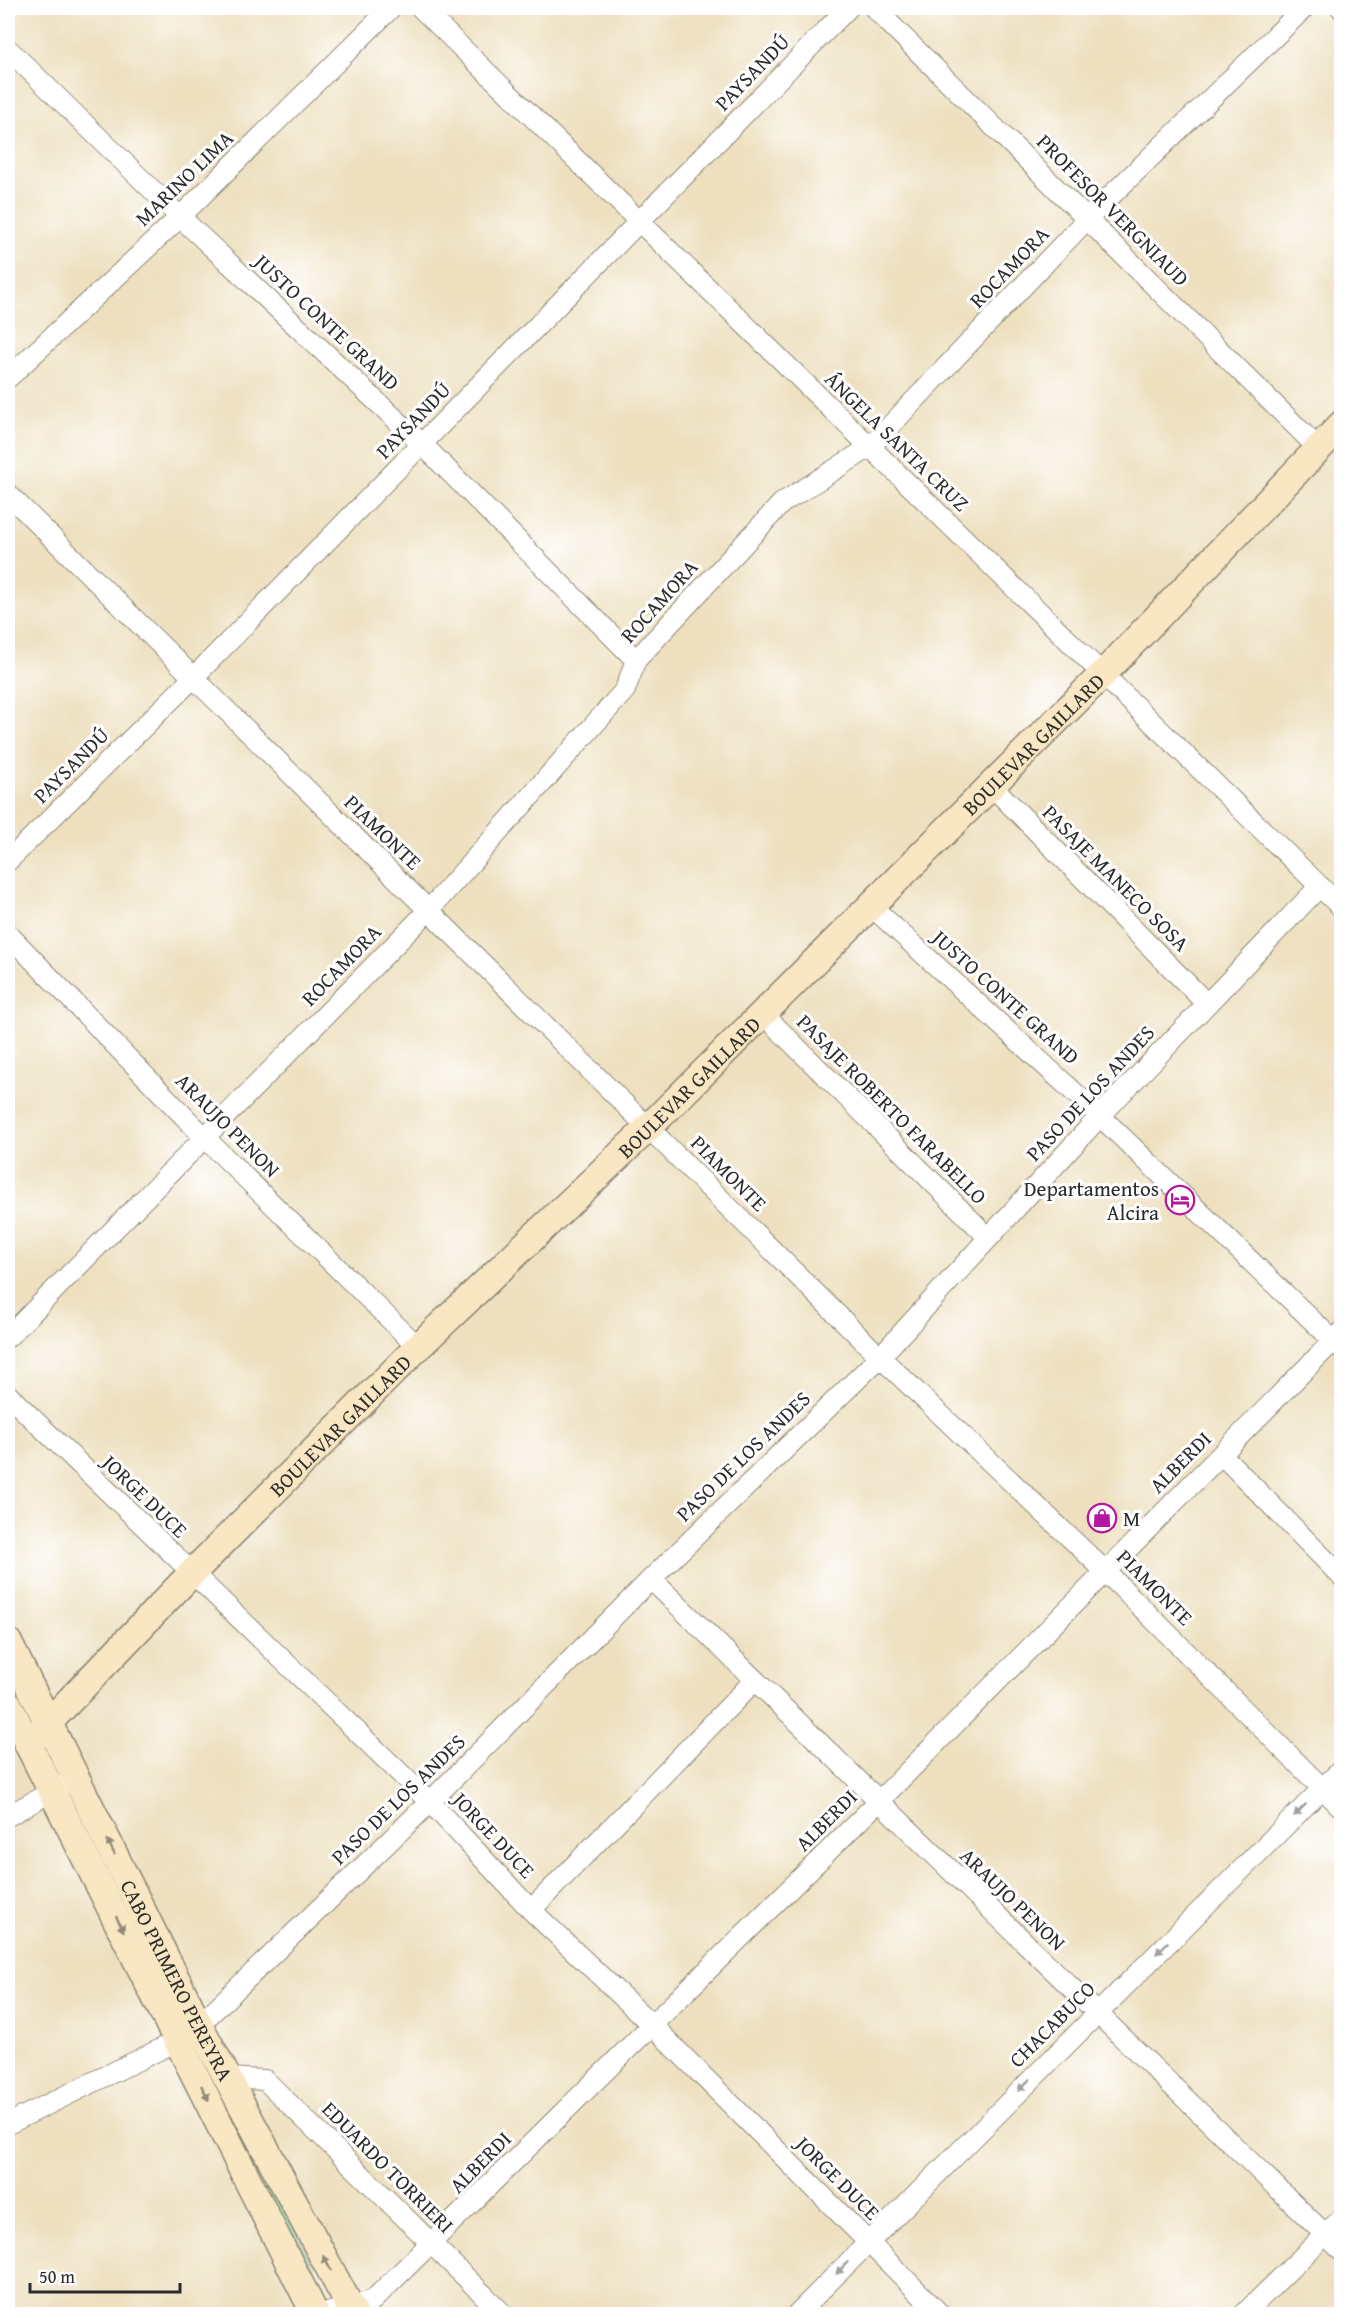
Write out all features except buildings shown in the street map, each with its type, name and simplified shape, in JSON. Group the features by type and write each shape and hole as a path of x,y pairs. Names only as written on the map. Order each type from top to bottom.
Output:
{"street":[{"name":"MARINO LIMA","path":"8,378 180,218 391,8"},
{"name":"ÁNGELA SANTA CRUZ","path":"421,8 1341,908"},
{"name":"PAYSANDÚ","path":"8,861 423,445 848,8"},
{"name":"PROFESOR VERGNIAUD","path":"874,8 1318,447"},
{"name":"ROCAMORA","path":"8,1337 429,910 625,690 636,660 782,503 870,447 1088,218 1304,8"},
{"name":"JUSTO CONTE GRAND","path":"8,49 180,218 423,445 636,660"},
{"name":"BOULEVAR GAILLARD","path":"28,1744 191,1574 418,1347 649,1127 992,786 1341,424"},
{"name":"PIAMONTE","path":"8,494 192,679 649,1127 880,1358 1105,1571 1341,1808"},
{"name":"PASAJE MANECO SOSA","path":"992,786 1206,1003"},
{"name":"PASO DE LOS ANDES","path":"8,2124 189,2033 430,1802 651,1579 880,1358 1100,1116 1320,886"},
{"name":"JUSTO CONTE GRAND","path":"871,906 1339,1340"},
{"name":"ARAUJO PENON","path":"8,934 206,1138 418,1347"},
{"name":"PASAJE ROBERTO FARABELLO","path":"762,1013 989,1238"},
{"name":"ALBERDI","path":"324,2314 352,2311 372,2301 879,1801 1105,1571 1339,1340"},
{"name":"JORGE DUCE","path":"8,1395 191,1574 430,1802 531,1910 652,2025 940,2314"},
{"path":"1222,1455 1341,1576"},
{"name":"ARAUJO PENON","path":"651,1579 1341,2252"},
{"name":"CABO PRIMERO PEREYRA","path":"8,1642 76,1776 315,2314"},
{"path":"531,1910 755,1680"},
{"name":"CABO PRIMERO PEREYRA","path":"8,1704 52,1792 189,2033 228,2078 352,2311"},
{"name":"CHACABUCO","path":"798,2314 867,2242 1341,1769"},
{"path":"8,1816 76,1776"},
{"name":"EDUARDO TORRIERI","path":"228,2078 265,2080 503,2314"},
{"path":"1244,2314 1341,2218"}],"green space":[{"path":"205,2045 320,2282 312,2286 197,2049"}],"place":[{"name":"Departamentos Alcira","path":"1180,1200"},
{"name":"M","path":"1102,1518"}]}
